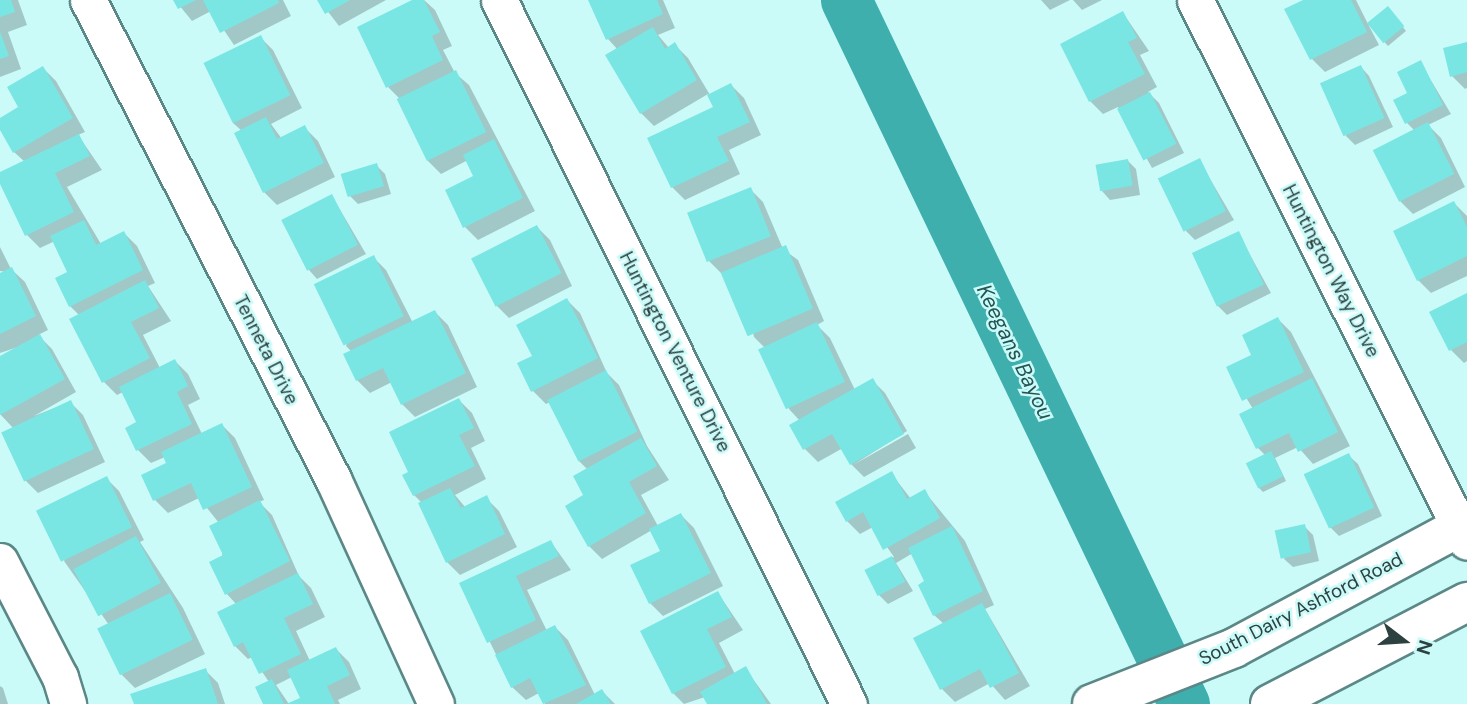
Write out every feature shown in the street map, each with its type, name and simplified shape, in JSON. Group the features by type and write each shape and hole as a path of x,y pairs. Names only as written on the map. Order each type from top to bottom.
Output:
{"main road":[{"name":"South Dairy Ashford Road","path":"1106,699 1234,648 1465,531"},
{"path":"1270,704 1467,602"}],"street":[{"name":"Tenneta Drive","path":"88,0 333,479 436,704"},
{"name":"Huntington Venture Drive","path":"499,0 849,704"},
{"name":"Huntington Way Drive","path":"1195,0 1465,531"},
{"path":"0,561 60,677 68,704"}],"building":[{"path":"0,0 11,0 15,12 0,17"},
{"path":"173,0 196,0 178,9"},
{"path":"203,0 278,0 279,3 220,33"},
{"path":"317,0 350,0 325,14"},
{"path":"412,0 424,0 440,32 432,36 443,60 386,88 357,27"},
{"path":"588,0 657,0 663,14 606,40"},
{"path":"1303,0 1351,0 1367,32 1310,60 1284,9"},
{"path":"1388,6 1404,26 1383,43 1367,23"},
{"path":"1123,11 1137,38 1128,42 1145,74 1089,102 1060,44"},
{"path":"653,27 665,49 675,42 697,80 640,114 605,55"},
{"path":"0,32 9,56 0,59"},
{"path":"261,35 290,95 233,123 203,63"},
{"path":"1467,42 1467,72 1450,77 1443,48"},
{"path":"1421,60 1443,105 1405,124 1393,100 1407,93 1397,72"},
{"path":"1361,65 1385,118 1343,136 1320,83"},
{"path":"43,66 73,118 13,153 0,130 0,118 18,107 7,87"},
{"path":"456,70 486,132 427,161 397,99"},
{"path":"731,83 750,122 717,137 729,161 671,188 647,138 713,107 707,95"},
{"path":"1150,92 1176,144 1143,160 1117,109"},
{"path":"266,117 277,139 305,125 324,163 263,193 234,133"},
{"path":"1428,122 1454,174 1399,202 1373,150"},
{"path":"79,134 90,156 55,173 74,212 25,236 0,184 0,172"},
{"path":"494,139 523,198 463,228 445,190 473,176 463,155"},
{"path":"1200,158 1226,211 1184,232 1158,179"},
{"path":"1128,159 1133,186 1100,191 1096,165"},
{"path":"377,163 384,186 348,197 341,174"},
{"path":"751,187 771,236 707,262 687,213"},
{"path":"332,194 358,245 307,271 281,220"},
{"path":"1454,201 1467,227 1467,256 1417,281 1393,231"},
{"path":"84,220 96,245 124,231 143,270 69,307 55,278 67,272 50,236"},
{"path":"537,225 562,273 496,307 471,259"},
{"path":"1239,231 1264,284 1217,306 1192,253"},
{"path":"786,245 813,309 748,336 721,273"},
{"path":"374,255 404,316 344,345 314,284"},
{"path":"12,267 36,316 0,334 0,273"},
{"path":"145,280 159,308 131,322 150,358 102,383 69,319"},
{"path":"1467,293 1467,342 1449,351 1429,312"},
{"path":"567,298 598,358 531,392 517,363 532,356 516,325"},
{"path":"435,310 466,373 401,405 383,368 356,381 343,354"},
{"path":"1278,317 1304,372 1242,401 1226,367 1251,355 1242,335"},
{"path":"817,322 845,382 786,409 758,349"},
{"path":"40,334 65,379 0,415 0,356"},
{"path":"175,359 188,386 177,392 192,424 136,451 125,428 136,422 119,387"},
{"path":"606,370 637,431 579,461 547,400"},
{"path":"873,378 904,434 850,465 832,434 803,450 789,425"},
{"path":"1312,378 1338,432 1298,452 1289,433 1256,449 1239,414"},
{"path":"459,398 474,428 459,435 475,466 413,496 402,475 408,472 389,432"},
{"path":"71,400 94,449 24,481 1,433"},
{"path":"222,423 252,487 203,510 191,483 153,501 141,475 166,463 161,452"},
{"path":"641,438 657,466 629,482 646,513 588,547 565,506 583,495 573,476"},
{"path":"1271,451 1283,476 1258,488 1246,463"},
{"path":"1349,453 1374,507 1329,529 1304,474"},
{"path":"892,471 907,499 925,489 940,518 883,550 863,512 846,522 835,502"},
{"path":"107,476 132,527 61,562 36,511"},
{"path":"450,488 461,508 487,495 505,534 446,563 418,503"},
{"path":"260,500 290,561 225,595 209,562 223,555 209,526"},
{"path":"681,513 711,573 649,604 630,565 660,551 649,529"},
{"path":"1305,524 1311,552 1281,559 1275,530"},
{"path":"952,526 983,591 933,616 918,585 924,581 908,548"},
{"path":"136,536 161,583 98,616 73,569"},
{"path":"551,540 559,556 516,576 536,620 487,643 459,583"},
{"path":"892,556 905,582 878,596 864,570"},
{"path":"298,573 313,604 284,618 301,654 259,674 243,642 234,647 217,612"},
{"path":"718,591 732,617 707,629 726,667 672,694 640,631"},
{"path":"170,593 193,640 120,675 97,629"},
{"path":"982,603 1019,673 990,688 980,669 940,690 913,638"},
{"path":"555,625 586,685 543,704 530,678 511,688 495,655"},
{"path":"336,647 350,675 327,686 335,704 286,704 300,698 287,670"},
{"path":"746,666 767,704 707,704 700,692"},
{"path":"206,668 218,704 134,704 130,694"},
{"path":"272,679 284,704 263,704 255,687"},
{"path":"602,689 611,704 576,704"}],"waterway":[{"name":"Keegans Bayou","path":"846,0 1184,704"}]}
